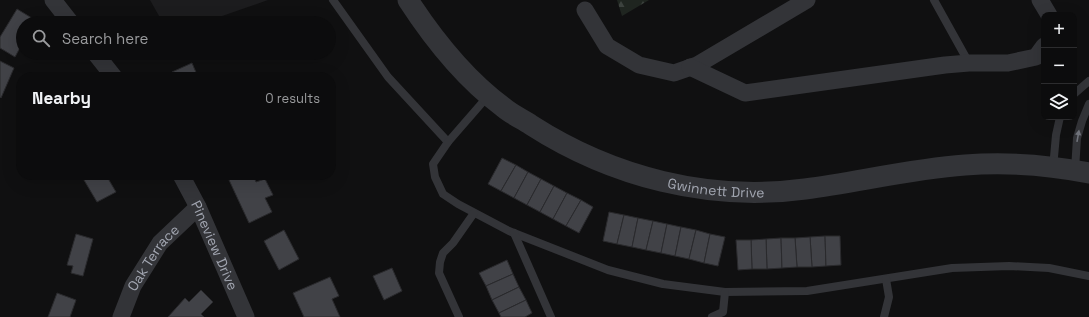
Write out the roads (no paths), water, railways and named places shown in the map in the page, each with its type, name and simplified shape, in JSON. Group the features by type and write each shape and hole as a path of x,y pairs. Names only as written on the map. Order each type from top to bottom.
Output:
{"street":[{"path":"53,0 66,16"},
{"name":"Gwinnett Drive","path":"408,0 422,22 445,51 466,74 503,108 554,140 596,160 640,176 704,189 741,192 803,190 923,170 965,165 1001,164 1082,172"},
{"path":"585,10 607,46 639,65 674,74 697,65 808,0"},
{"path":"1040,0 1047,12"},
{"path":"690,68 745,93 945,65 969,63 1008,63 1036,57 1043,48"},
{"path":"101,60 110,72"},
{"name":"Pineview Drive","path":"184,180 198,207 246,317"},
{"name":"Oak Terrace","path":"121,317 133,286 160,243 198,207"}],"lane":[{"path":"333,0 388,77 448,142"},
{"path":"934,0 969,63"},
{"path":"1077,91 1089,81"},
{"path":"488,95 448,142 433,164 435,177 444,194 474,213 514,233 608,270 663,284 725,292 807,291 952,268 1009,266 1049,268 1089,276"},
{"path":"1082,172 1077,138 1089,104"},
{"path":"1052,168 1059,120"},
{"path":"459,317 439,273 440,262 444,253 474,213"},
{"path":"514,233 551,317"},
{"path":"884,317 889,297 886,279"},
{"path":"712,317 723,312 725,292"}]}
